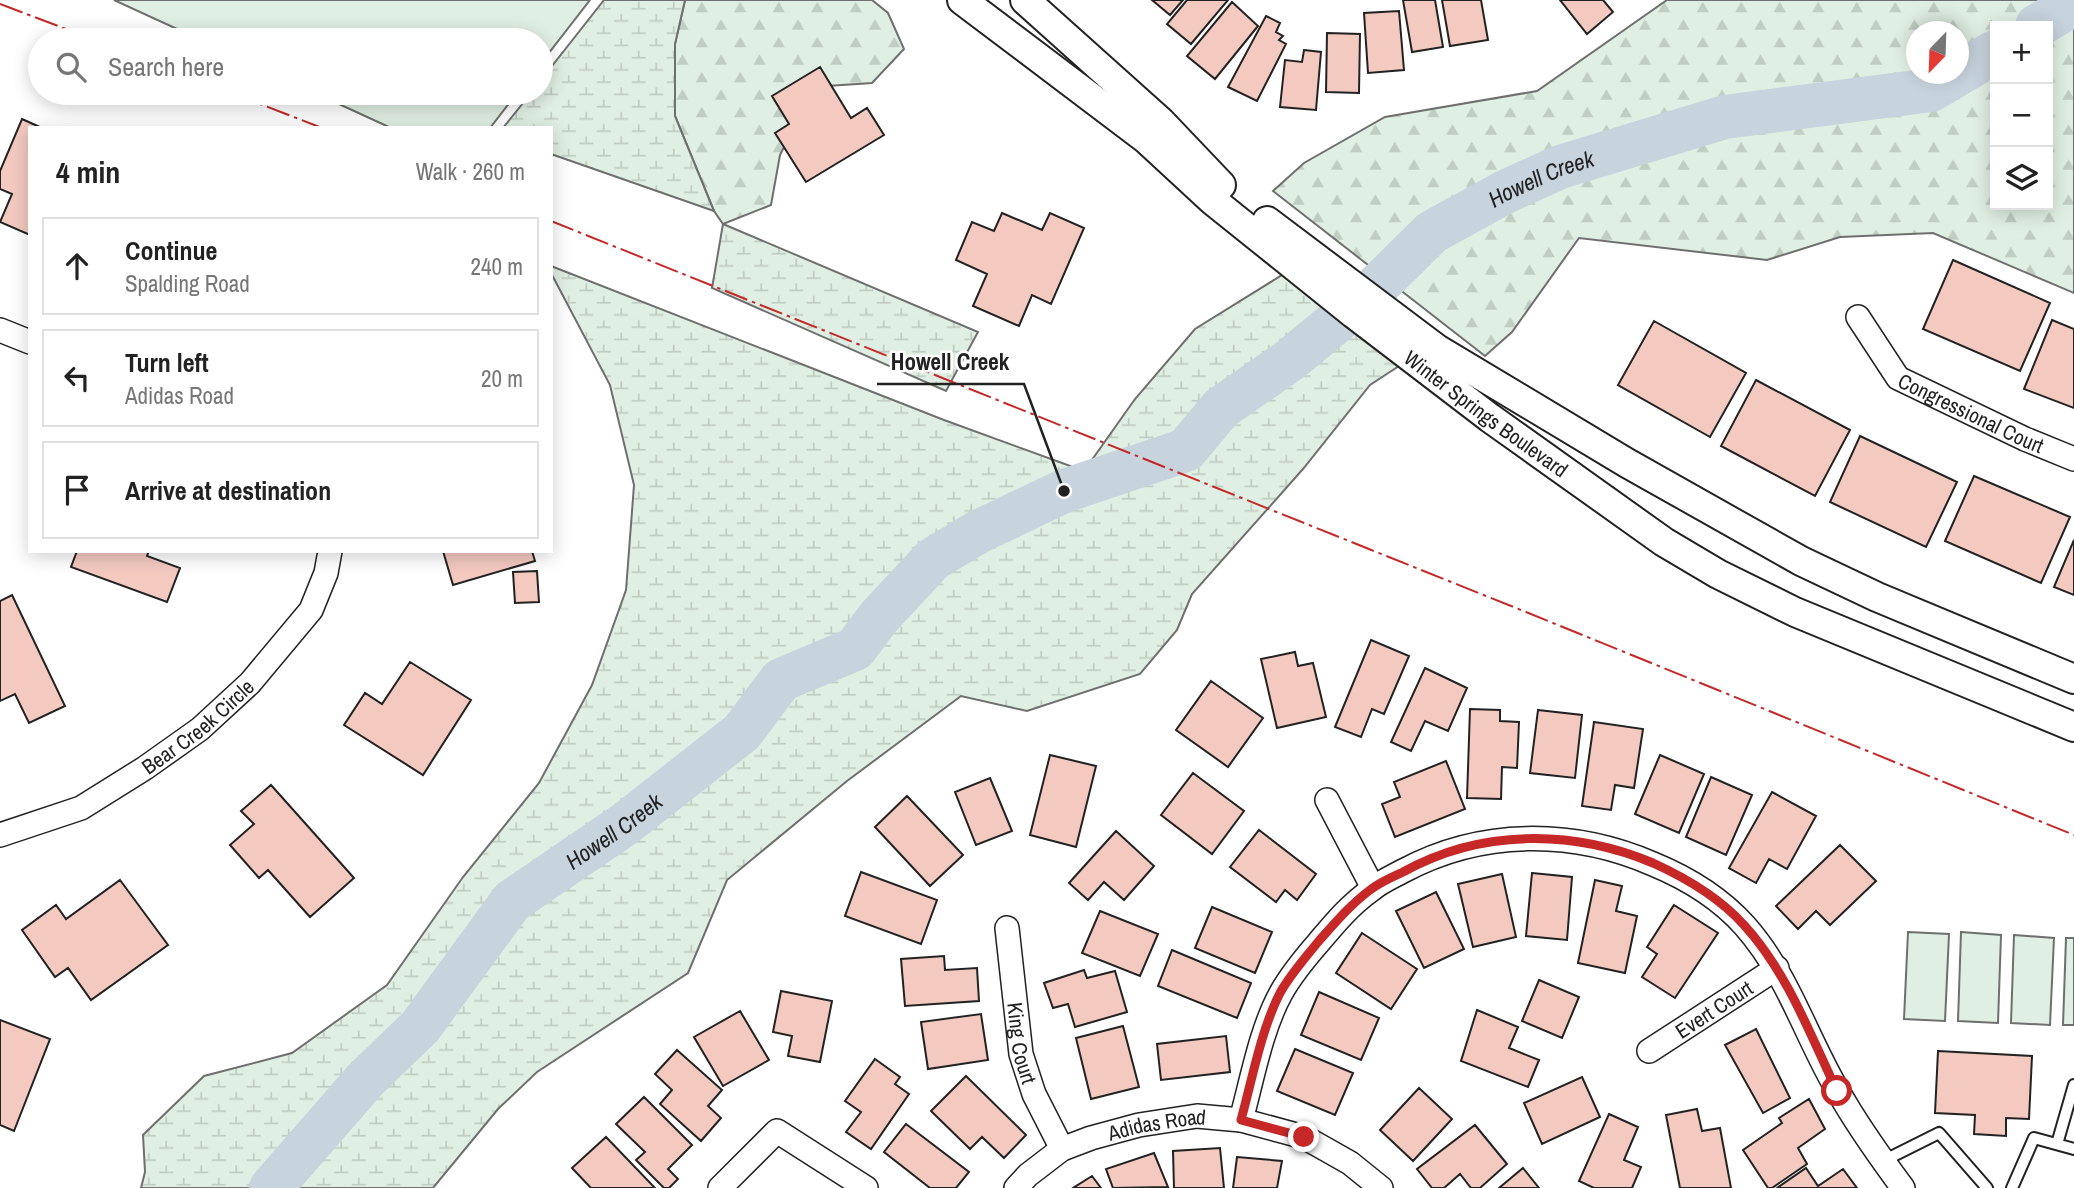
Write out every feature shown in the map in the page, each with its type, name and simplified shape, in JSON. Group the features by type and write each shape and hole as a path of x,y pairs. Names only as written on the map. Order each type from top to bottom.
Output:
{"street":[{"name":"Winter Springs Boulevard","path":"962,0 1146,139 1212,200 1283,245 1362,305 1603,501 1664,542 1718,574 1795,612 2074,727"},
{"name":"Winter Springs Boulevard","path":"1025,0 1161,122 1283,245"},
{"name":"Winter Springs Boulevard","path":"1362,305 1627,463 1801,561 1877,597 2074,679"},
{"name":"Congressional Court","path":"1858,317 1898,378 2025,439 2074,459"},
{"path":"0,330 28,341"},
{"name":"Bear Creek Circle","path":"0,835 81,808 200,729 250,683 311,610 327,573 330,553"},
{"path":"1327,800 1373,888"},
{"path":"1241,1120 1264,1037 1280,994 1344,912 1373,888 1428,858 1485,842 1543,837 1591,844 1633,855 1678,874 1719,901 1744,925 1777,968 1837,1091 1903,1188"},
{"name":"King Court","path":"1007,928 1021,1054 1034,1094 1062,1149"},
{"name":"Evert Court","path":"1649,1051 1777,968"},
{"name":"Adidas Road","path":"1016,1188 1028,1175 1062,1149 1139,1125 1197,1116 1241,1120 1304,1137 1350,1163 1381,1188"},
{"path":"720,1188 777,1131 866,1188"}],"lane":[{"path":"2057,1144 2074,1085"},
{"path":"1883,1161 1939,1133 1987,1188"},
{"path":"2012,1188 2034,1138 2074,1149"}],"green space":[{"path":"114,0 590,0 553,48 553,28 175,28"},
{"path":"604,0 685,0 675,44 675,116 714,211 553,155 553,126 505,126 521,105 553,105 553,65"},
{"path":"685,0 872,0 888,13 904,49 872,83 827,86 799,117 780,155 771,205 723,224 714,211 675,116 675,44"},
{"path":"1667,0 2074,0 2074,293 1933,233 1840,237 1767,260 1579,238 1512,332 1485,356 1273,191 1304,163 1385,117 1537,91"},
{"path":"341,105 508,105 492,126 387,126"},
{"path":"723,224 978,332 946,391 712,288"},
{"path":"553,267 944,420 1084,471 1135,399 1195,329 1282,275 1399,366 1370,385 1303,469 1192,594 1177,630 1140,674 1027,711 961,696 847,781 727,880 688,973 537,1072 498,1109 433,1188 141,1188 145,1172 143,1135 204,1076 292,1053 387,985 463,877 539,783 592,685 626,590 634,485 610,385 553,277"},
{"path":"1908,932 1949,934 1945,1021 1904,1019"},
{"path":"1961,932 2001,935 1998,1023 1958,1021"},
{"path":"2014,935 2054,938 2050,1025 2011,1023"},
{"path":"2066,938 2074,938 2074,1025 2063,1025"}],"building":[{"path":"1152,0 1183,0 1170,15"},
{"path":"1187,0 1228,0 1191,44 1167,24"},
{"path":"1403,0 1435,0 1443,47 1412,52"},
{"path":"1442,0 1481,0 1488,40 1450,46"},
{"path":"1560,0 1603,0 1613,12 1587,34"},
{"path":"1232,2 1258,26 1215,79 1187,56"},
{"path":"1399,11 1404,70 1368,73 1364,13"},
{"path":"1266,16 1280,23 1276,32 1283,36 1279,40 1286,44 1257,101 1228,87"},
{"path":"1327,33 1360,34 1359,93 1326,92"},
{"path":"1304,50 1321,52 1316,110 1280,107 1285,60 1302,62"},
{"path":"820,67 851,118 867,108 884,135 806,182 775,133 789,124 772,96"},
{"path":"22,119 38,126 28,126 28,234 0,222 12,194 0,189 0,171"},
{"path":"1002,213 1042,230 1050,213 1084,228 1051,304 1032,295 1019,326 973,306 987,274 956,260 972,222 994,231"},
{"path":"1953,260 2050,303 2020,371 1923,329"},
{"path":"2052,320 2074,329 2074,408 2024,389"},
{"path":"1654,321 1746,373 1710,437 1618,385"},
{"path":"1756,380 1850,430 1815,496 1721,446"},
{"path":"1860,436 1957,482 1926,547 1830,502"},
{"path":"1974,476 2070,517 2041,583 1945,541"},
{"path":"2074,540 2074,595 2054,587"},
{"path":"76,553 148,553 147,556 180,568 167,602 71,567"},
{"path":"444,553 533,553 535,561 453,585"},
{"path":"537,571 539,602 515,603 513,572"},
{"path":"12,595 65,706 29,723 15,694 0,701 0,601"},
{"path":"1371,640 1409,656 1384,714 1372,709 1361,737 1335,727"},
{"path":"1295,652 1298,666 1313,663 1326,717 1277,728 1261,659"},
{"path":"410,662 471,700 423,775 344,725 365,693 382,704"},
{"path":"1425,668 1467,688 1448,731 1425,721 1411,751 1391,742"},
{"path":"1211,681 1263,718 1228,767 1176,730"},
{"path":"1470,709 1500,710 1500,721 1519,722 1517,768 1502,767 1501,799 1467,798"},
{"path":"1538,710 1582,715 1575,778 1530,773"},
{"path":"1594,722 1643,729 1634,788 1615,785 1611,810 1582,806"},
{"path":"1050,755 1096,766 1076,847 1030,835"},
{"path":"1660,755 1704,774 1679,833 1635,814"},
{"path":"1446,761 1465,809 1395,837 1382,804 1400,797 1394,782"},
{"path":"1193,773 1244,811 1212,854 1161,815"},
{"path":"1711,777 1752,795 1726,855 1686,837"},
{"path":"990,778 1012,831 976,845 955,792"},
{"path":"271,785 354,878 310,917 268,870 259,878 230,845 254,824 241,811"},
{"path":"1772,792 1816,816 1787,869 1769,859 1756,883 1729,868"},
{"path":"907,796 963,855 930,886 875,827"},
{"path":"1259,830 1316,874 1297,900 1285,890 1276,902 1230,867"},
{"path":"1116,831 1154,866 1124,900 1104,882 1088,900 1069,883"},
{"path":"1840,845 1876,881 1830,925 1816,911 1798,929 1776,906"},
{"path":"861,872 937,900 921,944 845,916"},
{"path":"1532,873 1572,877 1567,940 1526,936"},
{"path":"1502,874 1516,937 1473,947 1458,884"},
{"path":"120,880 168,945 91,1000 68,968 55,977 22,930 56,905 66,919"},
{"path":"1595,880 1622,886 1616,911 1637,916 1625,973 1578,963"},
{"path":"1436,892 1464,949 1424,968 1396,911"},
{"path":"1674,905 1718,933 1675,998 1642,977 1657,954 1647,947"},
{"path":"1212,907 1272,932 1255,973 1195,948"},
{"path":"1100,911 1158,934 1140,976 1082,953"},
{"path":"1362,933 1417,969 1391,1009 1336,973"},
{"path":"1172,950 1251,983 1237,1018 1158,986"},
{"path":"944,956 945,970 977,968 979,1001 905,1006 901,959"},
{"path":"1084,970 1087,978 1115,971 1127,1012 1075,1027 1068,1004 1053,1008 1044,983"},
{"path":"1539,980 1579,997 1562,1038 1522,1021"},
{"path":"781,991 832,1001 820,1062 788,1056 792,1036 773,1032"},
{"path":"1319,992 1379,1018 1361,1060 1301,1035"},
{"path":"1477,1010 1518,1027 1509,1048 1539,1060 1528,1087 1461,1061"},
{"path":"740,1011 769,1060 723,1086 694,1037"},
{"path":"981,1014 988,1060 928,1069 921,1022"},
{"path":"0,1020 50,1039 14,1131 0,1125"},
{"path":"1123,1026 1139,1087 1091,1099 1076,1038"},
{"path":"1756,1029 1790,1098 1763,1113 1725,1045"},
{"path":"1226,1036 1230,1072 1161,1080 1157,1044"},
{"path":"1295,1049 1353,1073 1335,1115 1277,1091"},
{"path":"677,1050 722,1090 708,1106 721,1118 701,1141 660,1104 672,1090 655,1074"},
{"path":"1938,1051 2032,1056 2029,1119 2006,1118 2006,1136 1974,1134 1975,1115 1935,1113"},
{"path":"875,1059 900,1077 895,1084 909,1094 871,1149 846,1132 861,1112 845,1101"},
{"path":"966,1076 1026,1135 1004,1158 982,1137 970,1149 931,1111"},
{"path":"1582,1077 1600,1117 1542,1144 1524,1103"},
{"path":"1419,1088 1452,1119 1413,1161 1380,1130"},
{"path":"644,1097 692,1145 668,1169 678,1179 669,1188 664,1188 636,1160 645,1152 616,1124"},
{"path":"1809,1099 1825,1129 1798,1148 1807,1164 1768,1188 1743,1150 1782,1123 1779,1118"},
{"path":"1697,1109 1702,1131 1720,1128 1731,1188 1680,1188 1666,1115"},
{"path":"1609,1114 1638,1127 1624,1160 1641,1167 1632,1188 1594,1188 1579,1181"},
{"path":"906,1124 969,1172 956,1188 930,1188 884,1152"},
{"path":"1475,1125 1507,1164 1480,1188 1471,1188 1460,1174 1444,1188 1432,1188 1417,1169"},
{"path":"606,1137 655,1188 591,1188 572,1168"},
{"path":"1220,1148 1224,1188 1174,1188 1173,1151"},
{"path":"1154,1153 1168,1187 1113,1188 1106,1169"},
{"path":"1237,1157 1282,1161 1277,1188 1233,1188"},
{"path":"1523,1168 1539,1188 1499,1188"},
{"path":"1806,1168 1818,1186 1843,1169 1857,1188 1777,1188"},
{"path":"1092,1176 1101,1188 1073,1188"}],"waterway":[{"name":"Howell Creek","path":"2045,21 2074,4"},
{"name":"Howell Creek","path":"271,1188 365,1080 420,1027 512,901 625,824 742,732 781,680 855,649 879,617 933,559 978,532 1064,491 1186,450 1221,408 1290,360 1366,297 1432,232 1505,192 1560,167 1725,117 1931,90 1990,55"}],"power":[{"path":"0,4 63,28"},
{"path":"263,105 317,126"},
{"path":"553,222 2074,835"}],"place":[{"name":"Howell Creek","path":"1064,491"}],"route":[{"path":"1304,1137 1241,1120 1264,1037 1280,994 1344,912 1373,888 1428,858 1485,842 1543,837 1591,844 1633,855 1678,874 1719,901 1744,925 1777,968 1837,1091"}]}
